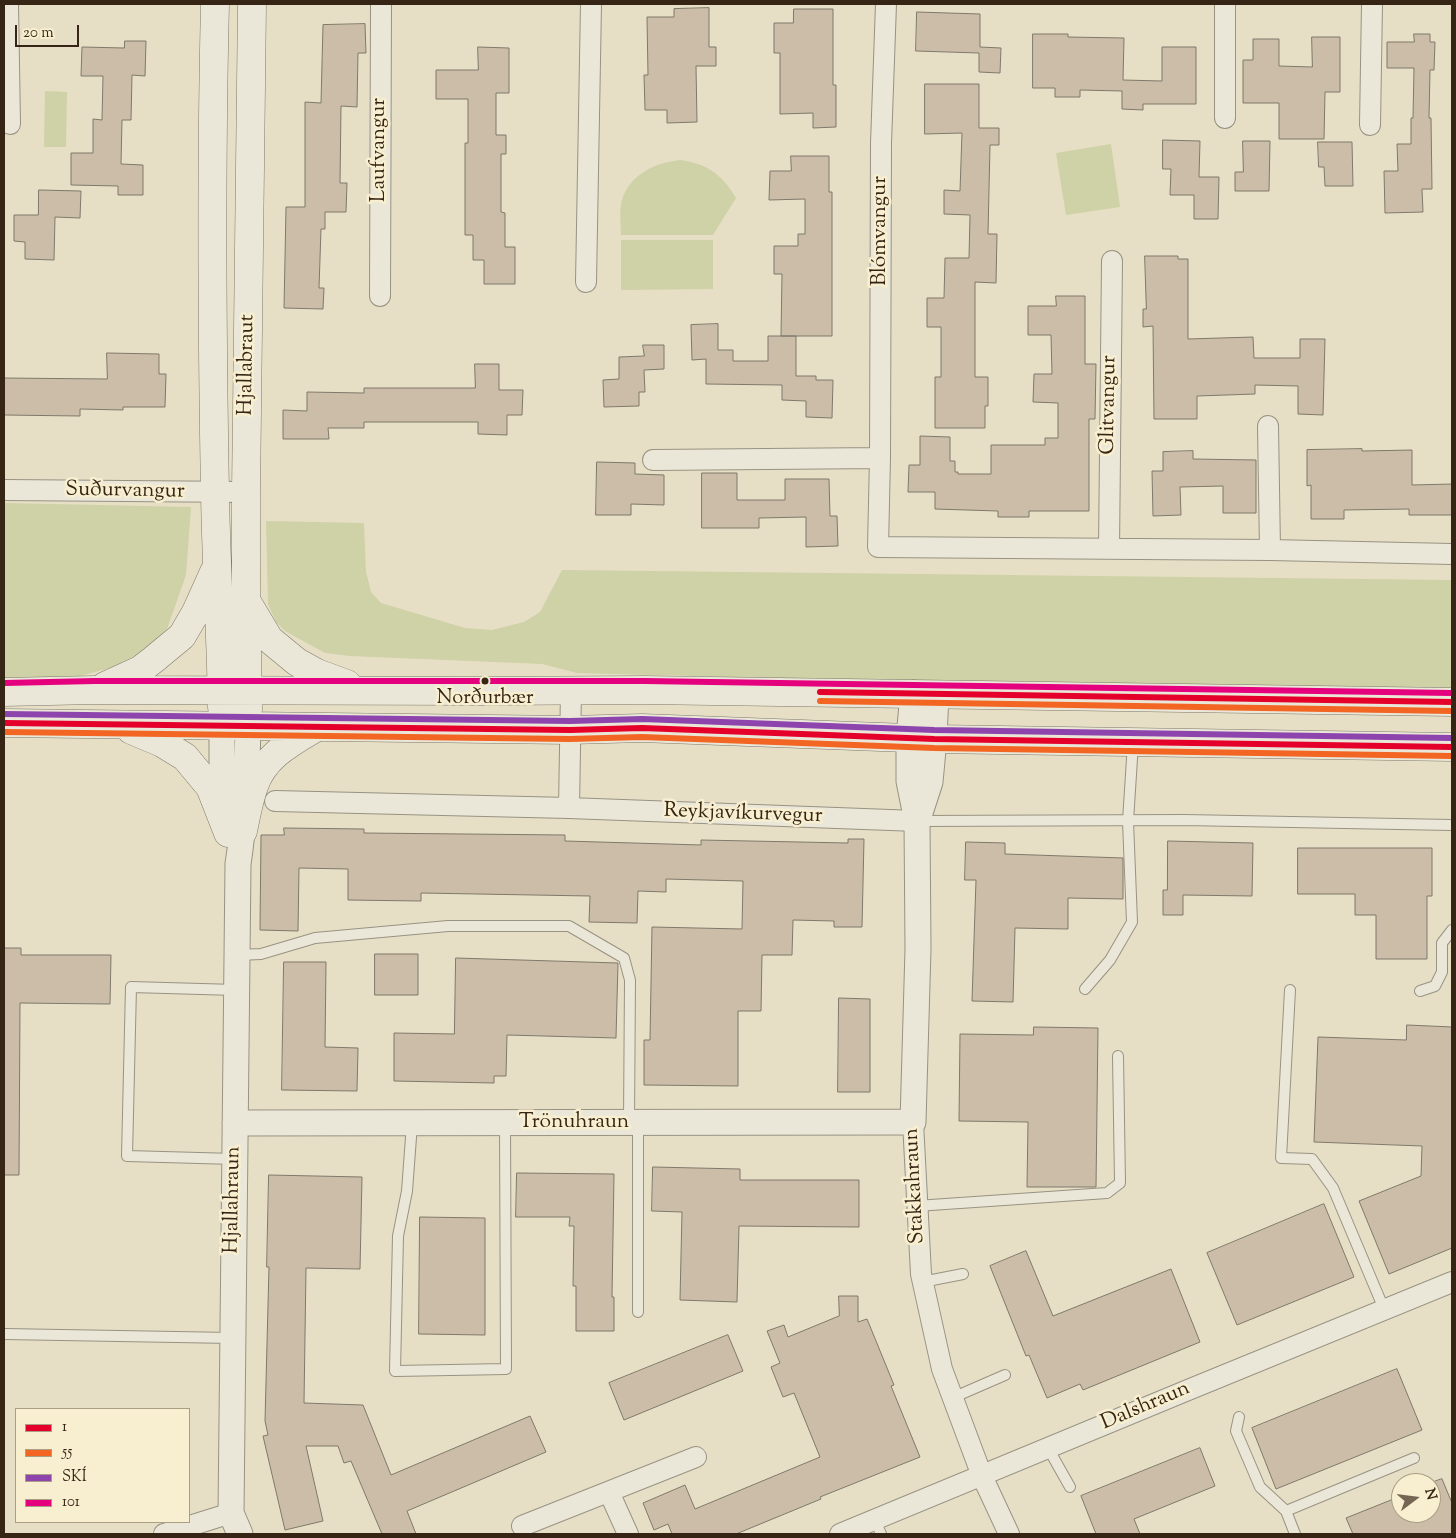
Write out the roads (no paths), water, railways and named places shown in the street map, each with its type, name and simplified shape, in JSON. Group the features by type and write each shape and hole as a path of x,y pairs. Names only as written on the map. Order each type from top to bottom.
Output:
{"main road":[{"name":"Hjallabraut","path":"215,4 212,262 216,566 221,646 235,690"},
{"name":"Hjallabraut","path":"235,726 235,690 246,599 252,4"},
{"path":"95,690 140,670 182,636 196,612 216,566"},
{"path":"246,599 269,639 297,662 317,673 365,690"},
{"path":"4,692 95,690 652,690 1452,702"},
{"path":"4,723 570,730 642,728 727,733 922,739 1452,747"},
{"path":"118,725 162,743 185,757 210,787 235,832"},
{"path":"235,832 260,772 275,754 285,746 318,726"}],"street":[{"path":"8,4 10,124"},
{"name":"Laufvangur","path":"380,296 381,4"},
{"path":"586,282 592,4"},
{"name":"Blómvangur","path":"886,4 881,143 878,547 1109,549"},
{"path":"1225,4 1225,118"},
{"path":"1370,125 1372,4"},
{"name":"Glitvangur","path":"1109,549 1112,261"},
{"path":"1268,426 1270,550"},
{"path":"653,460 880,458"},
{"name":"Suðurvangur","path":"4,490 246,492"},
{"path":"1109,549 1452,554"},
{"path":"569,808 570,690"},
{"name":"Stakkahraun","path":"924,693 922,739 909,781 917,821 917,968 913,1122 920,1274 942,1369 982,1476 1009,1534"},
{"name":"Hjallahraun","path":"235,726 248,770 235,832 238,864 233,1338 235,1524"},
{"name":"Reykjavíkurvegur","path":"275,801 569,808 917,821"},
{"name":"Trönuhraun","path":"235,1123 913,1122"},
{"name":"Dalshraun","path":"840,1534 878,1527 982,1476 1452,1282"},
{"path":"522,1526 696,1457"},
{"path":"609,1492 628,1534"},
{"path":"164,1534 235,1524"}],"lane":[{"path":"1085,989 1110,960 1132,922 1128,821 1133,742"},
{"path":"917,821 1184,820 1452,825"},
{"path":"237,955 261,954 315,938 448,926 569,926 624,958 630,980 638,1312"},
{"path":"1420,991 1435,986 1442,972 1442,943 1452,930"},
{"path":"235,1159 126,1156 131,986 236,990"},
{"path":"1290,990 1281,1158 1312,1160 1333,1188 1384,1309"},
{"path":"916,1206 1107,1193 1120,1182 1118,1056"},
{"path":"412,1124 407,1191 398,1236 396,1371 506,1369 505,1123"},
{"path":"922,1282 963,1274"},
{"path":"4,1334 233,1338"},
{"path":"952,1398 1005,1375"},
{"path":"1239,1417 1236,1431 1260,1487 1286,1511 1295,1534"},
{"path":"1048,1448 1070,1487"},
{"path":"1286,1511 1414,1458"}],"place":[{"name":"Norðurbær","path":"485,681"}]}
